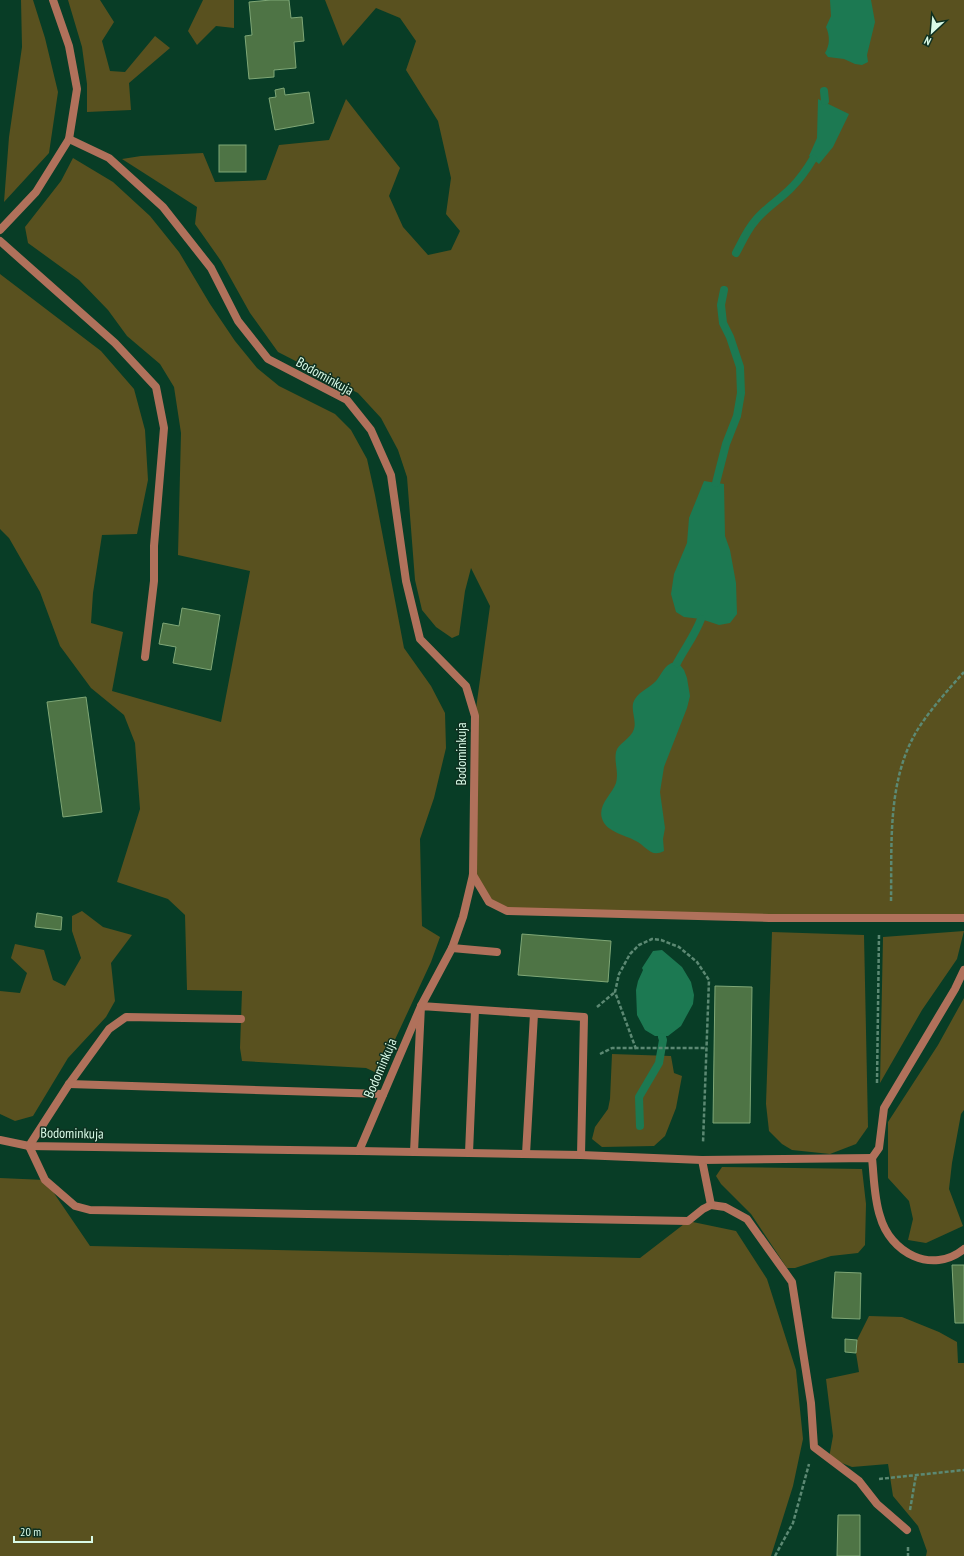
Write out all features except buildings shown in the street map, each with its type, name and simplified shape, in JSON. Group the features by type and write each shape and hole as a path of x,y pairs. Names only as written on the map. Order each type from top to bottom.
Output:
{"street":[{"path":"0,230 36,192 69,139 77,89 69,46 53,0"},
{"name":"Bodominkuja","path":"0,1140 29,1146 359,1151 421,1006 452,948 463,917 473,875 475,716 466,686 420,639 406,581 390,475 371,430 347,400 268,359 238,321 211,268 163,207 109,158 69,139"},
{"path":"0,241 115,343 156,387 164,428 154,546 154,581 145,657"},
{"path":"473,875 489,902 507,911 769,918 964,918"},
{"path":"452,948 497,952"},
{"path":"964,970 955,989 884,1108 879,1148 872,1158 880,1217 887,1234 900,1248 929,1261 946,1259 964,1249"},
{"path":"414,1152 421,1006 584,1018 581,1155"},
{"path":"469,1153 475,1010"},
{"path":"526,1154 534,1014"},
{"path":"241,1019 126,1017 109,1029 69,1084 29,1146 44,1180 75,1206 90,1210 688,1221 703,1209 711,1205 725,1207 747,1220 792,1282 811,1403 814,1447 859,1481 877,1504 907,1530"},
{"path":"69,1084 383,1094"},
{"path":"359,1151 581,1155 702,1160 872,1158"},
{"path":"702,1160 711,1205"}],"path":[{"path":"891,919 892,822 896,787 905,756 915,734 946,692 964,672"},
{"path":"879,919 877,1090 884,1108"},
{"path":"636,1049 615,992 619,974 630,954 639,945 652,939 662,940 679,947 697,962 709,980 702,1160"},
{"path":"584,1018 615,992"},
{"path":"583,1062 612,1048 707,1048"},
{"path":"775,1556 793,1523 814,1447"},
{"path":"859,1481 964,1470"}],"shaded area":[{"path":"21,0 33,0 45,38 58,92 49,153 4,202 9,137 22,47"},
{"path":"68,0 100,0 114,22 102,41 110,71 125,72 155,36 170,48 129,83 131,110 87,112 87,84 82,47"},
{"path":"203,0 234,0 234,28 216,26 197,45 188,31"},
{"path":"325,0 964,0 964,918 507,911 489,902 473,875 475,716 490,606 471,568 465,591 459,635 452,638 436,627 422,610 415,580 407,477 398,450 381,418 358,393 278,352 250,313 221,261 195,224 197,207 122,159 141,156 203,153 215,182 266,180 279,145 329,140 346,99 400,168 389,196 403,227 428,255 451,250 460,231 446,214 451,178 438,121 406,70 416,41 400,18 376,8 343,46"},
{"path":"830,0 871,0 875,22 867,55 868,62 862,65 855,64 844,59 828,57 825,53 829,44 829,37 826,27 831,16"},
{"path":"818,99 849,114 833,147 819,164 809,156 817,138"},
{"path":"73,158 113,182 150,216 179,252 210,304 235,341 257,368 279,386 335,414 351,430 367,459 404,648 431,686 445,713 446,748 434,798 420,839 422,926 440,937 431,962 379,1074 366,1068 242,1061 240,1048 242,991 187,990 185,915 168,899 117,882 140,809 135,743 124,715 91,688 60,646 40,592 9,538 0,529 0,274 101,351 134,389 145,430 148,480 137,534 102,535 93,593 91,623 123,632 112,691 221,722 250,571 178,555 181,433 174,387 160,364 127,336 108,310 79,280 28,243 25,227 61,181"},
{"path":"704,481 724,484 725,536 730,550 736,583 737,614 730,623 719,625 701,619 684,617 676,612 671,594 674,574 687,543 689,518"},
{"path":"674,662 680,665 684,670 690,696 687,708 664,767 660,792 665,828 663,839 664,851 656,853 649,851 640,843 617,833 605,825 601,816 601,811 616,783 617,749 630,736 634,729 635,721 633,702 639,694 656,681 668,665"},
{"path":"82,911 103,927 132,935 111,963 115,1001 106,1017 68,1058 33,1116 15,1121 0,1114 0,991 20,993 27,973 11,958 15,944 44,950 53,980 65,986 81,958 72,931 72,916"},
{"path":"964,931 957,959 922,1010 880,1083 883,937"},
{"path":"772,932 864,935 868,1127 856,1144 830,1154 792,1150 782,1144 769,1131 766,1104"},
{"path":"662,950 682,967 691,982 694,995 693,1004 681,1026 668,1036 655,1036 645,1030 637,1015 636,990 643,970 642,968 653,951"},
{"path":"964,998 964,1110 961,1114 949,1189 963,1226 926,1243 908,1240 913,1219 909,1201 888,1178 888,1122 938,1045"},
{"path":"612,1054 671,1056 674,1073 682,1076 676,1108 665,1136 654,1146 602,1147 592,1139 595,1127 608,1109 610,1099"},
{"path":"722,1167 862,1169 866,1204 865,1245 858,1253 831,1256 795,1268 787,1268 751,1214 721,1184 716,1176"},
{"path":"0,1178 45,1180 90,1246 640,1258 688,1221 736,1231 767,1279 796,1370 803,1439 793,1486 771,1556 0,1556"},
{"path":"869,1316 902,1317 939,1332 957,1342 958,1363 964,1363 964,1556 926,1556 927,1551 918,1526 893,1496 888,1464 852,1467 829,1458 833,1436 826,1379 859,1372 856,1353 857,1340"}],"waterway":[{"path":"824,91 825,101"},
{"path":"736,253 747,232 755,221 764,211 795,184 813,159"},
{"path":"716,483 726,444 737,416 741,393 740,367 730,337 723,323 721,305 724,290"},
{"path":"677,663 701,619"},
{"path":"640,1126 639,1097 659,1063 663,1040 662,1037"}]}
